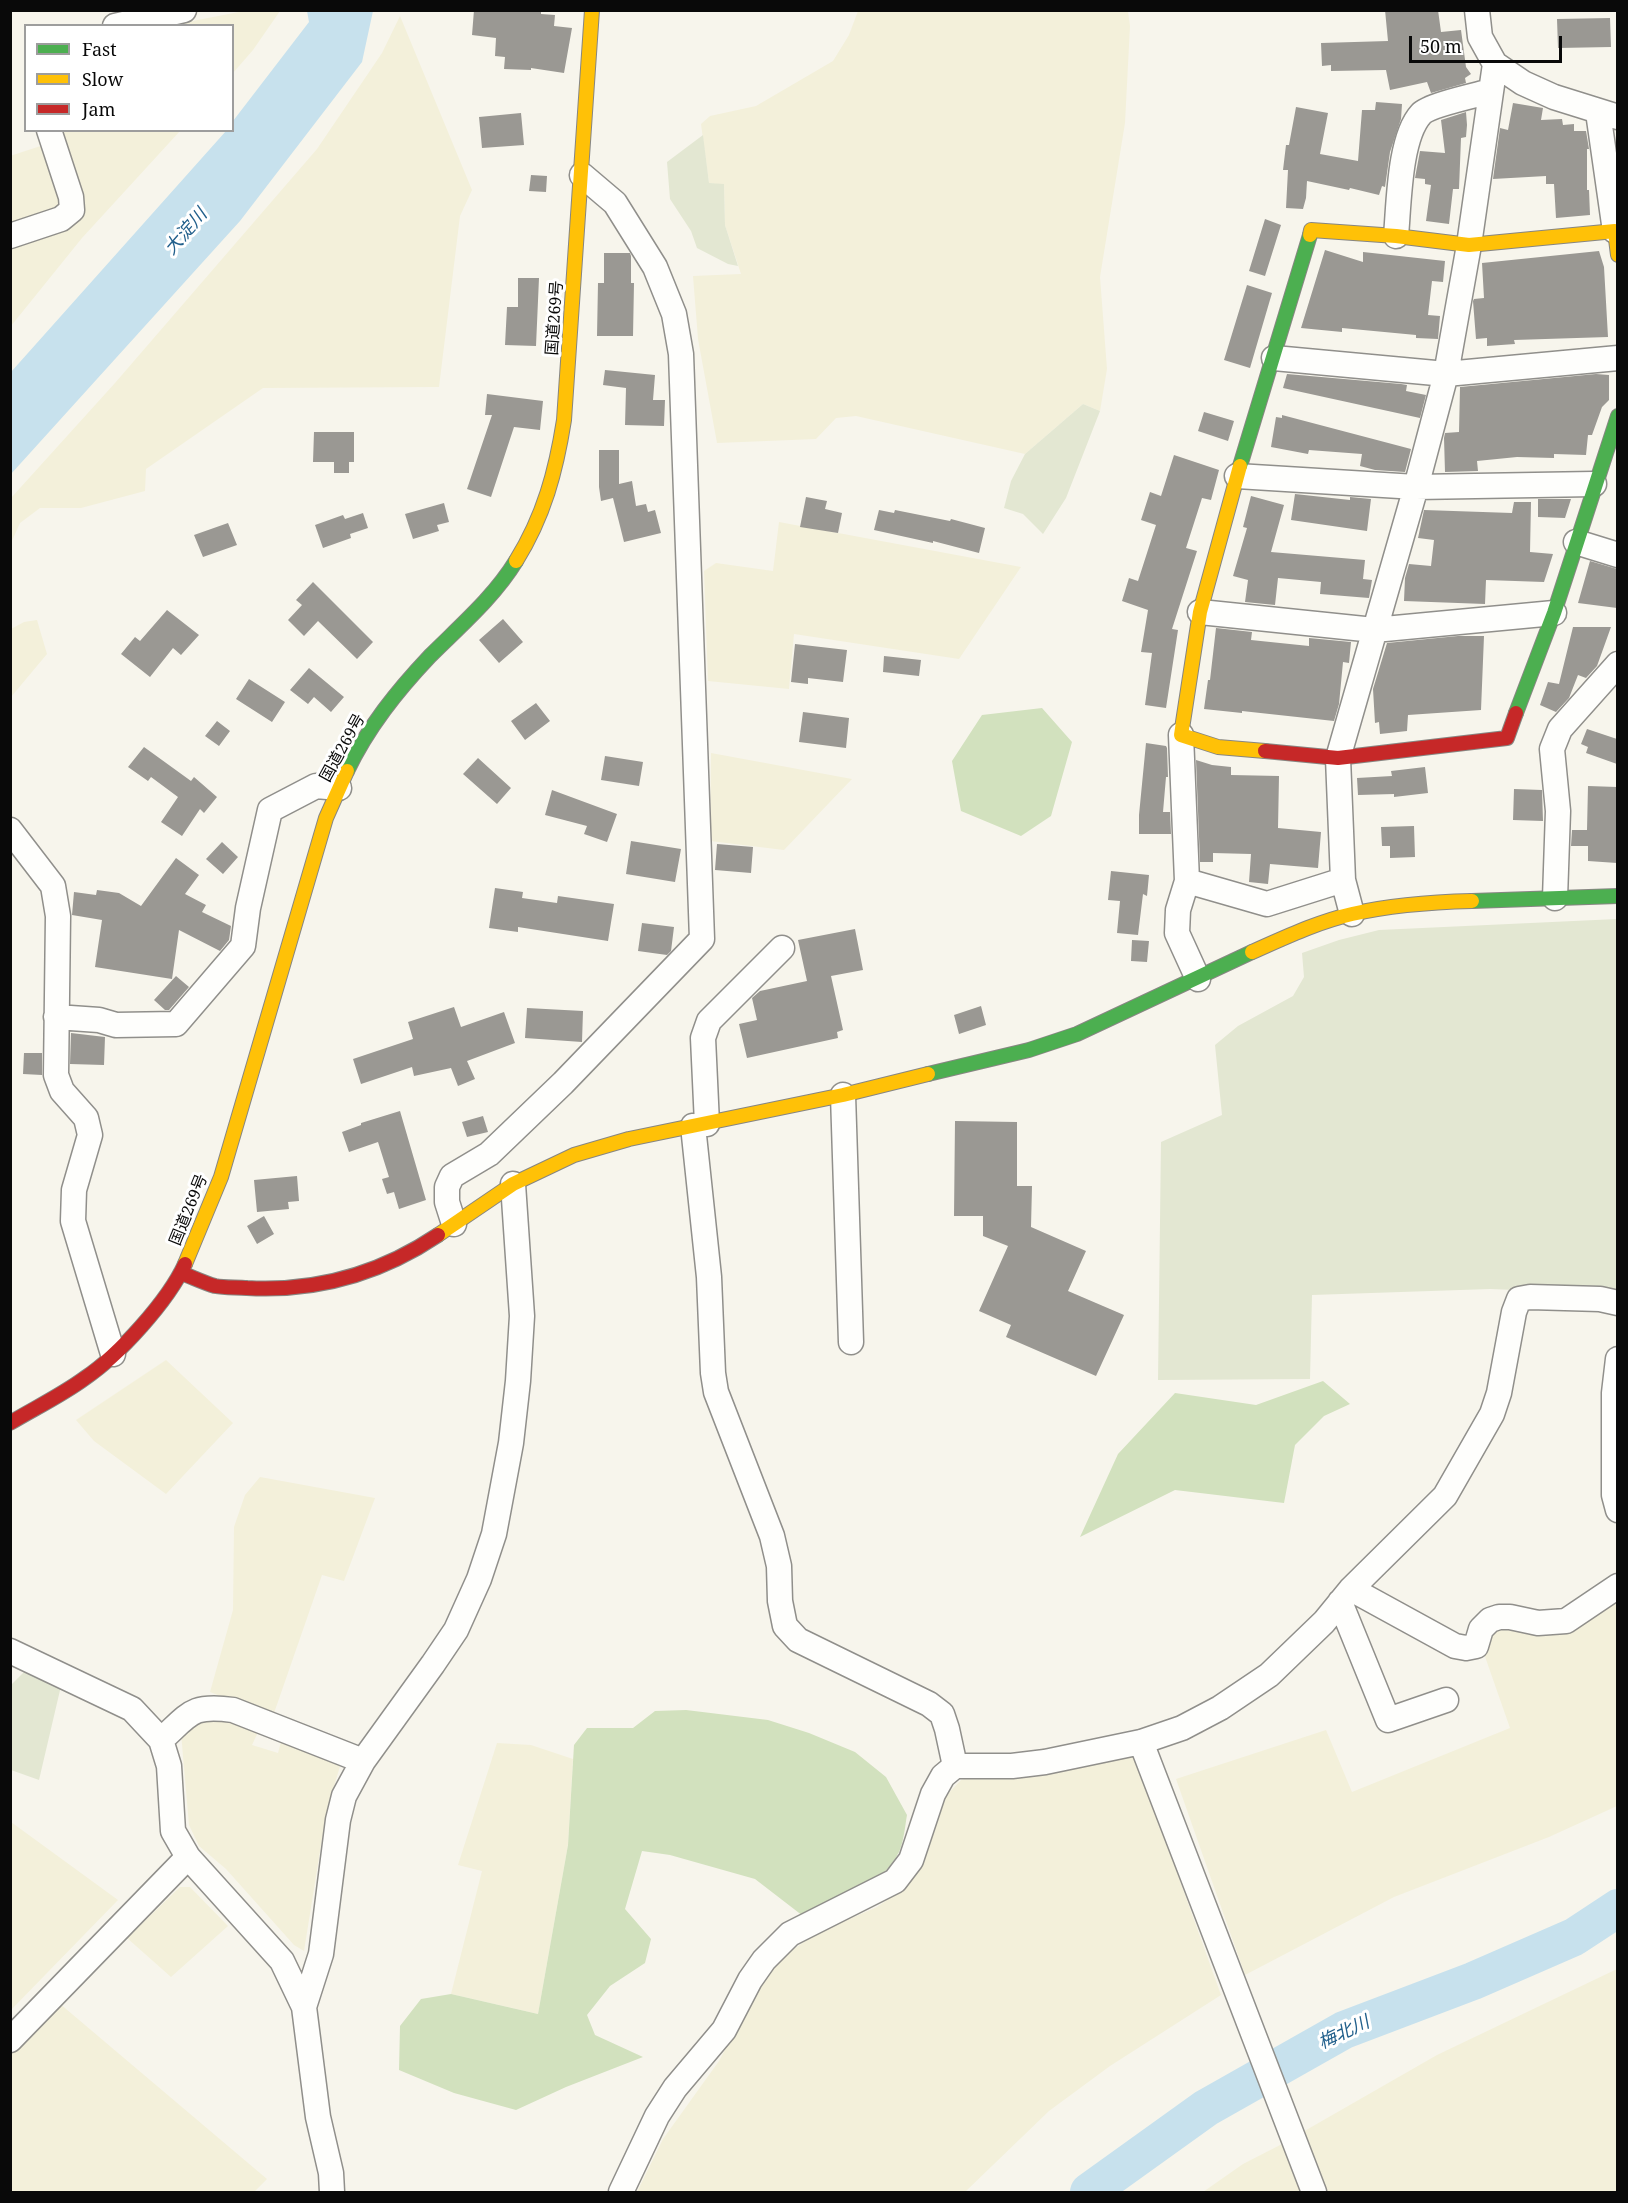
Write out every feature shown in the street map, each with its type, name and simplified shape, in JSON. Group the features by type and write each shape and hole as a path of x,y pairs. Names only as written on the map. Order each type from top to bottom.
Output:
{"main road":[{"name":"国道269号","path":"10,1423 86,1378 151,1315 181,1273 221,1177 326,818 348,768 370,727 405,685 510,571 531,537 544,507 559,453 567,386 592,10"},
{"path":"1617,255 1615,231 1469,245 1396,236 1311,230 1237,476 1200,612 1181,735 1218,747 1338,758 1507,738 1554,613 1617,416"},
{"path":"181,1273 216,1286 300,1288 350,1278 387,1265 513,1184 574,1155 629,1139 843,1095 1029,1050 1077,1034 1302,930 1352,914 1434,902 1617,896"}],"street":[{"path":"124,24 184,10"},
{"path":"1477,10 1480,36 1495,64 1523,83 1544,93 1608,114 1615,231"},
{"path":"1352,914 1343,880 1338,758 1446,374 1469,245 1495,64"},
{"path":"1396,236 1404,146 1421,114 1431,108 1491,91"},
{"path":"10,236 61,219 72,210 71,197 50,132"},
{"path":"454,1224 447,1202 447,1187 452,1176 489,1154 547,1099 702,939 681,354 674,314 650,257 615,203 582,175"},
{"path":"1274,357 1446,374 1617,358"},
{"path":"1237,476 1416,487 1594,484"},
{"path":"1576,542 1617,555"},
{"path":"1200,612 1374,630 1554,613"},
{"path":"1555,897 1558,811 1551,749 1560,729 1617,663"},
{"path":"1181,735 1187,880 1178,910 1177,933 1198,979"},
{"path":"56,1017 99,1020 116,1025 176,1024 243,946 248,908 270,810 316,786 339,788"},
{"path":"10,830 53,886 58,916 56,1075 62,1091 86,1118 90,1135 74,1190 73,1221 113,1354"},
{"path":"1187,880 1267,904 1343,880"},
{"path":"782,948 709,1021 703,1038 700,1125 716,1392 772,1536 779,1566 780,1601 785,1626 798,1640 928,1704 942,1714 955,1766"},
{"path":"843,1095 851,1342"},
{"path":"304,2007 321,1954 338,1820 345,1796 363,1761 456,1630 479,1579 494,1534 511,1443 522,1316 513,1184"},
{"path":"621,2193 657,2116 675,2088 724,2030 750,1980 764,1960 790,1934 894,1881 911,1860 933,1794 943,1776 955,1766 1012,1766 1045,1762 1141,1742 1182,1728 1220,1708 1269,1675 1324,1622 1346,1595 1444,1496 1492,1414 1499,1393 1514,1312 1519,1299 1530,1297 1600,1299 1617,1303"},
{"path":"1617,1359 1614,1393 1614,1495 1617,1510"},
{"path":"1346,1595 1455,1646 1466,1648 1476,1646 1481,1629 1490,1620 1510,1617 1538,1623 1566,1621 1617,1586"},
{"path":"1346,1595 1388,1720 1446,1700"},
{"path":"10,1651 132,1709 161,1740 169,1766 173,1831 188,1857 282,1960 304,2007 318,2117 331,2173 332,2193"},
{"path":"161,1740 195,1710 213,1707 232,1710 363,1761"},
{"path":"1141,1742 1314,2193"},
{"path":"10,2040 188,1857"}],"shaded area":[{"path":"244,11 280,11 253,50 234,72 234,24 177,24"},
{"path":"858,11 1128,11 1130,26 1125,123 1100,277 1107,369 1100,411 1083,404 1025,454 856,416 836,418 816,439 717,443 698,339 693,276 741,274 725,225 724,185 709,183 701,124 710,116 756,106 833,61 849,35"},
{"path":"400,16 472,190 460,216 439,387 263,388 146,469 145,491 81,508 40,508 20,523 11,543 11,498 115,383 317,149 382,53"},
{"path":"63,132 179,132 82,238 11,326 10,156 65,138"},
{"path":"779,522 1021,567 959,659 794,634 789,689 708,681 704,571 716,563 773,571"},
{"path":"37,620 47,654 11,697 11,629 24,622"},
{"path":"711,753 852,779 784,850 710,841"},
{"path":"166,1360 233,1423 166,1494 94,1441 76,1420"},
{"path":"260,1477 375,1498 344,1581 322,1575 273,1716 210,1692 233,1610 234,1527 245,1495"},
{"path":"1617,1596 1617,1806 1549,1837 1394,1897 1245,1975 1176,1779 1326,1730 1352,1792 1510,1728 1482,1648 1489,1632"},
{"path":"198,1719 229,1719 259,1730 252,1745 278,1753 282,1738 330,1758 340,1766 326,1814 304,1951 294,1945 226,1869 199,1846 189,1825 181,1733"},
{"path":"497,1743 531,1745 573,1759 568,1845 538,2014 451,1994 482,1871 458,1865"},
{"path":"1129,1754 1137,1761 1221,1995 1110,2066 1049,2111 965,2192 637,2192 663,2139 719,2061 761,1982 785,1955 817,1933 877,1907 906,1887 919,1866 945,1797 961,1780 975,1776"},
{"path":"11,1822 118,1900 11,2010"},
{"path":"180,1887 190,1887 228,1926 171,1977 127,1938"},
{"path":"1617,1969 1617,2192 1323,2192 1301,2133 1437,2055"},
{"path":"59,2003 267,2179 254,2192 11,2192 10,2054"},
{"path":"1284,2143 1302,2192 1203,2192 1243,2164"}],"green space":[{"path":"703,135 709,183 724,184 725,225 738,266 728,264 697,248 691,231 670,199 667,162"},
{"path":"1083,404 1100,411 1066,498 1043,534 1023,514 1004,508 1011,481 1025,454"},
{"path":"1042,708 1072,742 1051,816 1021,836 961,811 952,761 982,715"},
{"path":"1617,919 1617,1294 1490,1289 1312,1295 1310,1379 1158,1380 1161,1142 1222,1115 1215,1045 1238,1026 1293,996 1304,977 1302,953 1339,940 1379,930"},
{"path":"1323,1381 1350,1404 1324,1416 1295,1445 1284,1503 1175,1490 1080,1537 1118,1454 1175,1393 1256,1405"},
{"path":"28,1668 61,1686 39,1780 11,1770 11,1685"},
{"path":"686,1710 768,1720 809,1733 855,1752 886,1777 907,1815 901,1848 891,1865 870,1885 803,1916 755,1879 670,1855 642,1851 625,1909 651,1939 645,1963 610,1986 587,2015 595,2035 643,2057 566,2087 516,2110 454,2093 399,2070 400,2026 421,1999 451,1994 538,2014 568,1845 574,1745 587,1728 633,1728 655,1711"}],"water":[{"name":"大淀川","path":"307,11 373,11 362,62 240,221 11,474 11,372 225,132 234,132 234,120 309,22"}],"building":[{"path":"474,10 541,10 541,14 555,15 554,26 572,28 564,73 531,68 531,70 504,69 505,57 495,56 496,38 472,35"},
{"path":"1385,10 1438,10 1441,32 1461,30 1466,67 1471,74 1465,78 1466,83 1431,93 1427,82 1390,90 1386,70 1331,71 1331,65 1322,66 1321,43 1388,41"},
{"path":"1610,18 1611,47 1558,48 1557,19"},
{"path":"1376,102 1402,104 1401,119 1390,152 1385,187 1382,186 1379,195 1307,181 1303,209 1286,208 1288,170 1283,170 1286,145 1289,145 1296,107 1328,113 1320,154 1358,161 1362,110 1375,110"},
{"path":"1513,103 1543,108 1541,120 1562,119 1563,125 1574,124 1574,131 1586,131 1589,149 1587,149 1587,190 1589,190 1590,215 1556,218 1554,184 1546,184 1546,176 1493,179 1500,128 1508,130"},
{"path":"1466,112 1466,137 1461,138 1459,189 1453,189 1449,224 1426,221 1431,185 1425,184 1425,179 1415,178 1420,151 1445,153 1441,120"},
{"path":"521,113 524,145 482,148 479,117"},
{"path":"531,175 547,176 546,192 529,191"},
{"path":"1265,219 1281,225 1265,276 1249,271"},
{"path":"1325,250 1363,262 1363,252 1445,261 1443,282 1432,281 1428,315 1440,316 1438,339 1342,328 1342,332 1301,328"},
{"path":"1599,251 1604,267 1608,337 1514,340 1515,344 1487,346 1487,338 1476,339 1473,301 1484,298 1482,263"},
{"path":"604,253 630,253 631,283 634,283 633,336 597,336 598,283 604,283"},
{"path":"518,278 539,278 536,346 505,345 507,307 518,307"},
{"path":"1247,285 1272,293 1250,368 1224,360"},
{"path":"605,370 655,375 653,400 665,400 664,426 625,425 626,388 603,385"},
{"path":"1287,374 1401,384 1407,385 1406,391 1426,395 1420,418 1283,388"},
{"path":"1596,374 1609,375 1609,400 1602,407 1592,435 1588,435 1586,455 1554,454 1554,458 1517,457 1477,461 1478,471 1445,472 1444,438 1445,433 1459,432 1460,387"},
{"path":"487,394 543,401 540,430 514,427 491,497 467,489 492,415 485,415"},
{"path":"1204,412 1234,421 1228,441 1198,431"},
{"path":"1282,415 1411,449 1405,472 1375,470 1360,466 1362,454 1309,450 1308,454 1271,447 1276,417 1282,418"},
{"path":"314,432 354,432 354,462 349,462 349,473 334,473 334,462 313,462"},
{"path":"599,450 619,450 619,484 632,481 636,506 646,504 648,512 655,510 661,533 624,542 613,498 601,501"},
{"path":"1174,455 1219,470 1211,500 1202,498 1186,548 1197,551 1172,629 1178,630 1166,708 1145,705 1152,653 1141,652 1148,610 1122,601 1129,578 1138,581 1156,525 1141,520 1150,492 1161,496"},
{"path":"1295,494 1350,500 1350,497 1371,499 1367,531 1291,520"},
{"path":"1251,496 1284,505 1271,552 1365,560 1363,579 1372,580 1369,598 1320,594 1321,582 1278,578 1275,605 1245,602 1248,580 1233,576 1247,528 1243,527"},
{"path":"806,497 827,501 825,509 842,513 838,533 800,527"},
{"path":"1538,499 1571,499 1565,518 1538,517"},
{"path":"1514,502 1531,502 1530,552 1553,554 1544,582 1486,580 1485,604 1404,601 1405,578 1409,564 1431,566 1434,540 1418,538 1424,510 1512,513"},
{"path":"444,503 449,522 437,525 439,531 413,539 405,514"},
{"path":"879,510 894,513 895,510 950,521 951,519 985,528 979,553 933,541 933,543 874,530"},
{"path":"363,513 368,528 350,534 351,538 323,548 315,525 343,515 345,519"},
{"path":"228,523 237,545 203,557 194,535"},
{"path":"1590,561 1617,569 1617,608 1578,603"},
{"path":"313,582 373,642 357,659 318,621 304,636 288,620 302,605 296,600"},
{"path":"167,610 199,635 181,655 173,648 150,677 121,654 135,637 140,641"},
{"path":"503,619 523,642 499,663 479,640"},
{"path":"1573,627 1611,627 1597,666 1586,678 1578,675 1569,698 1556,712 1540,705 1548,682 1559,684"},
{"path":"1216,628 1252,632 1251,640 1309,646 1309,638 1351,642 1349,663 1343,662 1339,704 1334,721 1204,709"},
{"path":"1458,636 1484,636 1481,710 1408,715 1407,731 1380,734 1379,722 1375,723 1373,689 1387,643"},
{"path":"795,644 847,650 843,682 808,678 808,684 791,682"},
{"path":"884,656 921,660 919,676 883,672"},
{"path":"309,668 344,697 331,712 314,697 308,704 290,690"},
{"path":"249,679 285,702 272,722 236,699"},
{"path":"536,703 550,721 525,740 511,721"},
{"path":"803,712 849,718 846,748 799,742"},
{"path":"217,721 230,731 219,746 205,736"},
{"path":"1587,729 1617,739 1617,764 1586,753 1588,747 1581,744"},
{"path":"1146,743 1167,748 1168,777 1166,777 1163,812 1170,812 1171,834 1139,834"},
{"path":"144,747 191,781 194,777 217,797 204,813 200,809 182,836 161,822 178,797 151,777 148,781 128,767"},
{"path":"605,756 643,762 639,786 601,780"},
{"path":"478,758 511,788 497,804 463,774"},
{"path":"1196,760 1231,767 1231,775 1279,776 1278,828 1321,832 1318,868 1270,864 1268,884 1249,882 1251,854 1213,853 1213,862 1200,862"},
{"path":"1425,767 1428,793 1394,797 1394,794 1358,795 1357,778 1392,776 1391,771"},
{"path":"1588,786 1617,787 1617,863 1588,861 1588,846 1571,846 1572,830 1587,830"},
{"path":"1514,789 1542,790 1543,821 1513,820"},
{"path":"552,790 617,814 607,842 584,834 587,826 545,815"},
{"path":"1414,826 1415,857 1390,858 1390,846 1382,846 1381,827"},
{"path":"631,841 681,849 675,882 626,874"},
{"path":"222,842 238,857 223,874 206,859"},
{"path":"717,844 753,847 751,873 715,870"},
{"path":"176,858 199,875 185,894 206,905 202,912 231,926 229,940 220,951 179,930 172,979 95,967 102,920 72,915 74,892 96,895 97,890 119,893 141,906"},
{"path":"1111,871 1149,875 1147,896 1143,894 1138,935 1117,933 1120,901 1108,900"},
{"path":"495,888 523,892 522,898 557,903 558,896 614,904 608,941 518,927 518,932 489,928"},
{"path":"642,923 674,927 671,951 667,955 638,951"},
{"path":"855,929 863,970 831,976 843,1030 837,1032 838,1038 747,1058 739,1024 757,1020 752,998 760,991 807,981 798,940"},
{"path":"1132,940 1149,941 1147,962 1131,961"},
{"path":"176,976 189,987 169,1010 165,1010 154,1000"},
{"path":"981,1006 986,1025 959,1034 954,1015"},
{"path":"454,1007 461,1027 504,1012 515,1043 467,1061 475,1079 458,1086 451,1068 414,1076 412,1067 361,1084 353,1059 413,1039 408,1022"},
{"path":"527,1008 583,1011 582,1042 525,1038"},
{"path":"71,1033 105,1037 104,1065 70,1064"},
{"path":"24,1053 42,1053 42,1075 23,1074"},
{"path":"400,1111 426,1200 399,1209 394,1192 387,1194 382,1179 389,1177 378,1142 349,1152 342,1132 361,1125 361,1123"},
{"path":"483,1116 488,1132 467,1137 462,1122"},
{"path":"955,1121 1017,1122 1017,1186 1032,1186 1031,1227 1086,1251 1068,1291 1124,1315 1096,1376 1006,1337 1011,1325 979,1311 1008,1246 983,1236 983,1216 954,1216"},
{"path":"297,1176 299,1201 288,1202 289,1209 257,1212 254,1180"},
{"path":"264,1216 274,1234 257,1244 247,1226"}],"waterway":[{"name":"梅北川","path":"1089,2192 1206,2108 1344,2030 1473,1981 1574,1937 1618,1908"}],"traffic: fast":[{"path":"1240,466 1310,235"},
{"path":"1516,713 1554,613 1618,416"},
{"path":"347,771 364,739 395,696 430,656 487,599 516,561"},
{"path":"1472,901 1618,896"},
{"path":"928,1074 1029,1050 1077,1034 1252,952"}],"traffic: slow":[{"path":"516,561 526,544 548,493 564,420 592,10"},
{"path":"1310,235 1311,230 1396,236 1469,245 1615,231 1618,255"},
{"path":"1240,466 1200,612 1181,735 1218,747 1265,751"},
{"path":"185,1264 221,1177 326,818 347,771"},
{"path":"1252,952 1339,917 1382,908 1472,901"},
{"path":"438,1235 513,1184 574,1155 629,1139 843,1095 928,1074"}],"traffic: jam":[{"path":"1265,751 1338,758 1507,738 1516,713"},
{"path":"181,1273 211,1285 223,1287 299,1287 347,1278 371,1270 416,1249 438,1235"},
{"path":"10,1423 58,1396 113,1356 155,1310 185,1264"}]}
